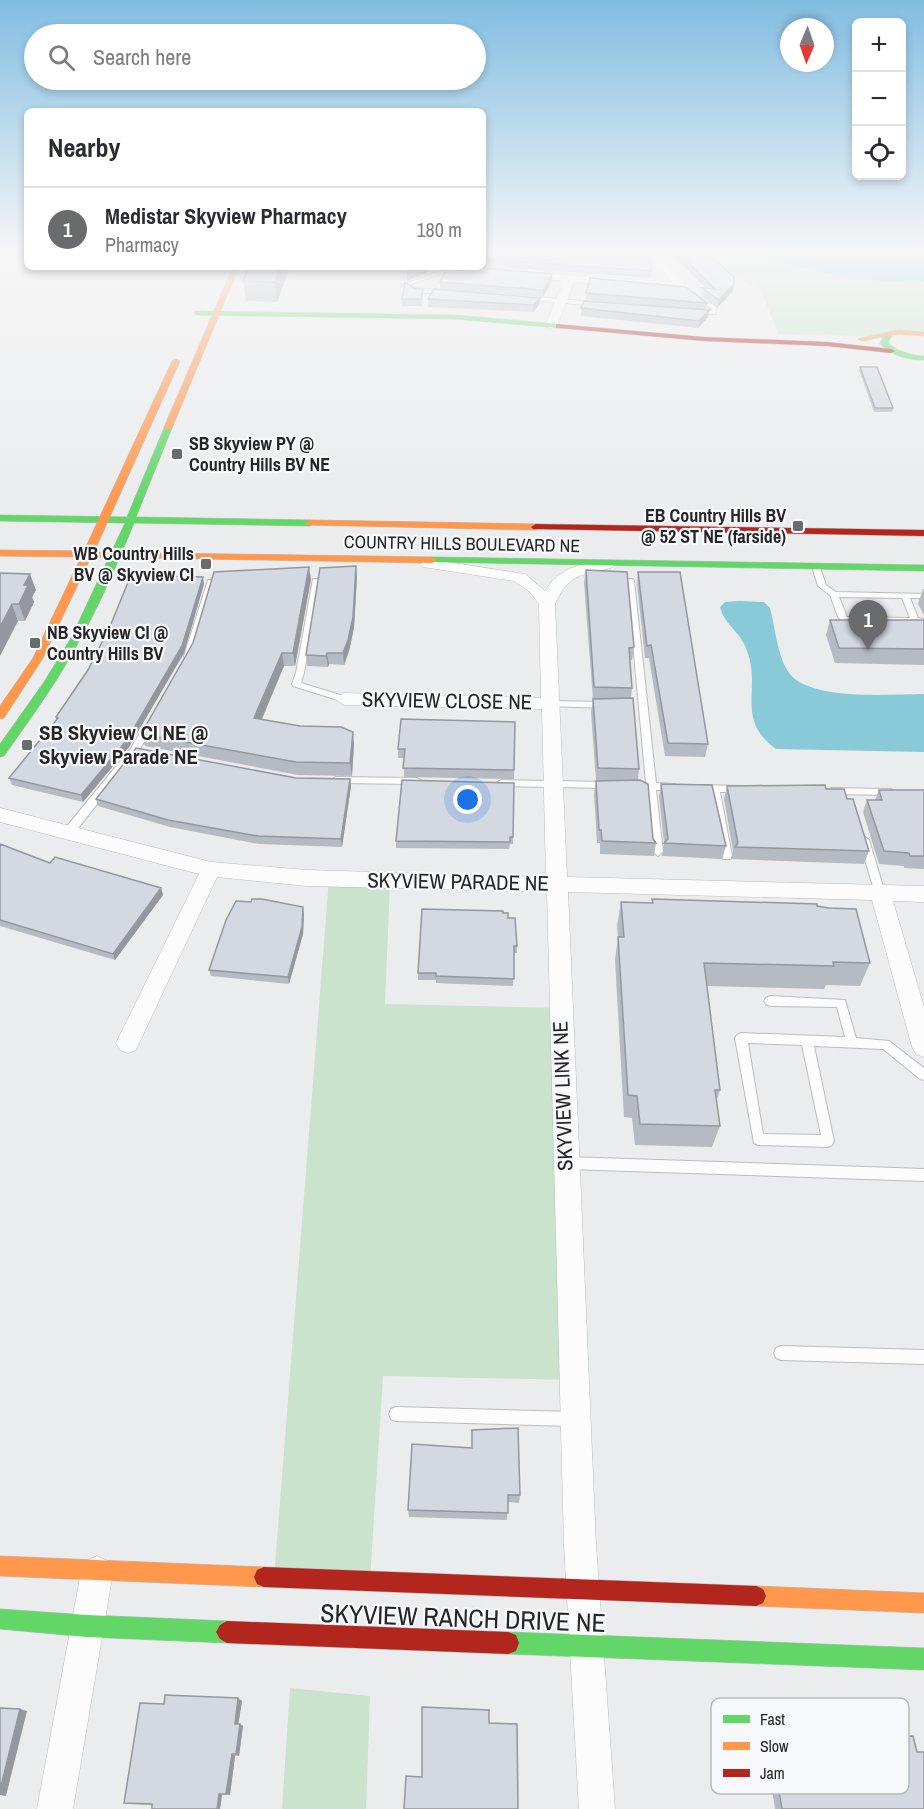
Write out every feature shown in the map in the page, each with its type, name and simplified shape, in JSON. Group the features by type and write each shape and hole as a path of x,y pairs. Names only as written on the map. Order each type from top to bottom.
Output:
{"street":[{"path":"0,753 52,683 75,643 143,492 208,334"},
{"path":"649,334 724,341 827,344 924,358"},
{"path":"827,344 895,334"},
{"path":"888,336 884,344 919,372"},
{"path":"0,715 38,658 184,344"},
{"path":"143,492 157,506 194,515 273,524"},
{"name":"COUNTRY HILLS BOULEVARD NE","path":"0,519 99,527 130,521 924,533"},
{"path":"81,534 99,527"},
{"path":"283,537 607,529"},
{"path":"117,550 146,541"},
{"name":"COUNTRY HILLS BOULEVARD NE","path":"0,553 86,555 117,550 405,561 924,570"},
{"path":"704,566 901,553"},
{"path":"0,559 39,563 62,571 72,588"},
{"path":"405,561 519,578 536,589 547,604"},
{"name":"SKYVIEW LINK NE","path":"597,1809 582,1588 555,885 547,604 554,586 562,576 571,571 610,564"},
{"name":"SKYVIEW CLOSE NE","path":"344,699 551,704"},
{"name":"SKYVIEW PARADE NE","path":"0,814 211,869 307,878 924,894"},
{"path":"128,1043 211,869"},
{"path":"880,893 919,1009 923,1042"},
{"name":"SKYVIEW RANCH DRIVE NE","path":"0,1566 97,1572 582,1588 924,1603"},
{"path":"55,1809 97,1572"},
{"name":"SKYVIEW RANCH DRIVE NE","path":"0,1619 87,1626 924,1659"}],"lane":[{"path":"816,567 822,586 834,594 924,596"},
{"path":"316,581 300,673 296,684 344,699"},
{"path":"630,581 658,852"},
{"path":"184,663 190,654 211,582"},
{"path":"834,594 842,617 845,619 919,620"},
{"path":"905,595 919,620"},
{"path":"551,704 619,705"},
{"path":"630,705 642,706"},
{"path":"68,833 135,750 151,721"},
{"path":"135,750 146,752"},
{"path":"322,780 426,781"},
{"path":"495,783 748,789"},
{"path":"714,788 727,856"},
{"path":"816,790 903,792"},
{"path":"849,791 853,802"},
{"path":"860,825 880,893"},
{"path":"770,1001 841,1003 852,1043"},
{"path":"807,1041 828,1141 758,1139 741,1038 885,1044 924,1076"},
{"path":"566,1163 924,1175"},
{"path":"781,1353 924,1357"},
{"path":"396,1414 575,1419"}],"green space":[{"path":"796,334 883,334 864,336"},
{"path":"329,879 390,880 385,1004 560,1008 574,1380 383,1376 370,1580 274,1578"},
{"path":"290,1688 370,1696 366,1809 282,1809"}],"water":[{"path":"725,602 764,602 770,608 781,656 787,670 797,680 830,692 871,695 924,694 924,752 776,749 763,737 756,726 752,714 750,661 742,640 725,618 720,607"}],"building":[{"path":"860,367 877,367 893,408 875,408"},
{"path":"356,566 353,617 343,653 327,653 326,656 306,655 320,568"},
{"path":"309,567 293,653 282,653 254,718 300,726 341,727 353,732 350,763 296,762 141,734 193,643 214,572"},
{"path":"586,570 627,572 634,647 629,648 632,688 594,687"},
{"path":"638,572 680,572 708,744 668,743 651,645 647,646"},
{"path":"0,573 30,574 24,585 28,585 19,604 12,604 0,627"},
{"path":"131,575 203,577 182,646 127,740 81,795 9,778 58,718 56,717 88,670 111,624"},
{"path":"830,620 924,620 924,649 839,648"},
{"path":"633,698 639,769 598,768 593,699"},
{"path":"401,719 515,722 514,770 403,768 405,749 398,749"},
{"path":"136,748 296,778 350,779 341,839 258,836 168,820 96,799"},
{"path":"402,780 514,783 513,837 510,837 510,842 396,841"},
{"path":"640,780 648,784 653,839 656,843 602,841 601,830 599,830 596,781"},
{"path":"661,784 712,785 726,846 664,843 668,839"},
{"path":"825,785 826,789 844,789 847,799 853,799 869,851 735,847 738,843 727,786"},
{"path":"879,790 924,790 924,856 884,851 867,800 882,800"},
{"path":"0,844 50,863 55,857 161,888 113,954 0,920"},
{"path":"252,899 303,907 302,927 288,977 209,970 226,920 236,901 251,902"},
{"path":"652,899 817,904 817,906 829,908 856,909 870,963 833,962 834,966 704,963 720,1090 715,1090 720,1126 640,1124 637,1096 628,1095 618,937 624,937 621,902 653,903"},
{"path":"422,909 503,911 503,913 508,913 508,918 515,918 517,946 514,946 514,979 436,976 436,973 418,973"},
{"path":"518,1428 520,1495 508,1495 508,1513 408,1510 412,1444 472,1448 472,1430"},
{"path":"165,1695 238,1698 235,1724 240,1724 236,1754 232,1754 226,1794 219,1794 217,1809 152,1809 152,1804 124,1803 140,1703 164,1704"},
{"path":"422,1707 489,1710 489,1723 517,1724 518,1809 404,1809 406,1776 422,1777"},
{"path":"0,1708 20,1709 0,1790"},
{"path":"909,1736 913,1736 917,1752 924,1752 924,1809 782,1809 780,1794 909,1794"}],"traffic: fast":[{"path":"888,335 884,344 893,350 903,355 924,358"},
{"path":"0,753 49,683 76,638 125,534 168,428"},
{"path":"0,518 310,523"},
{"path":"432,560 924,568"},
{"path":"0,1619 87,1626 227,1632"},
{"path":"508,1643 924,1659"}],"traffic: slow":[{"path":"168,428 208,334"},
{"path":"862,339 886,334"},
{"path":"0,715 38,658 55,626 176,361"},
{"path":"310,523 536,527"},
{"path":"0,553 432,560"},
{"path":"0,1566 264,1577"},
{"path":"756,1596 924,1603"}],"traffic: jam":[{"path":"653,334 827,344 891,351"},
{"path":"536,527 924,533"},
{"path":"264,1577 756,1596"},
{"path":"227,1632 508,1643"}],"place":[{"name":"SB Skyview PY @ Country Hills BV NE","path":"177,454"},
{"name":"EB Country Hills BV @ 52 ST NE (farside)","path":"798,526"},
{"name":"WB Country Hills BV @ Skyview CI","path":"206,564"},
{"name":"NB Skyview CI @ Country Hills BV","path":"35,643"},
{"name":"Medistar Skyview Pharmacy","path":"868,650"},
{"name":"SB Skyview CI NE @ Skyview Parade NE","path":"27,745"}]}
